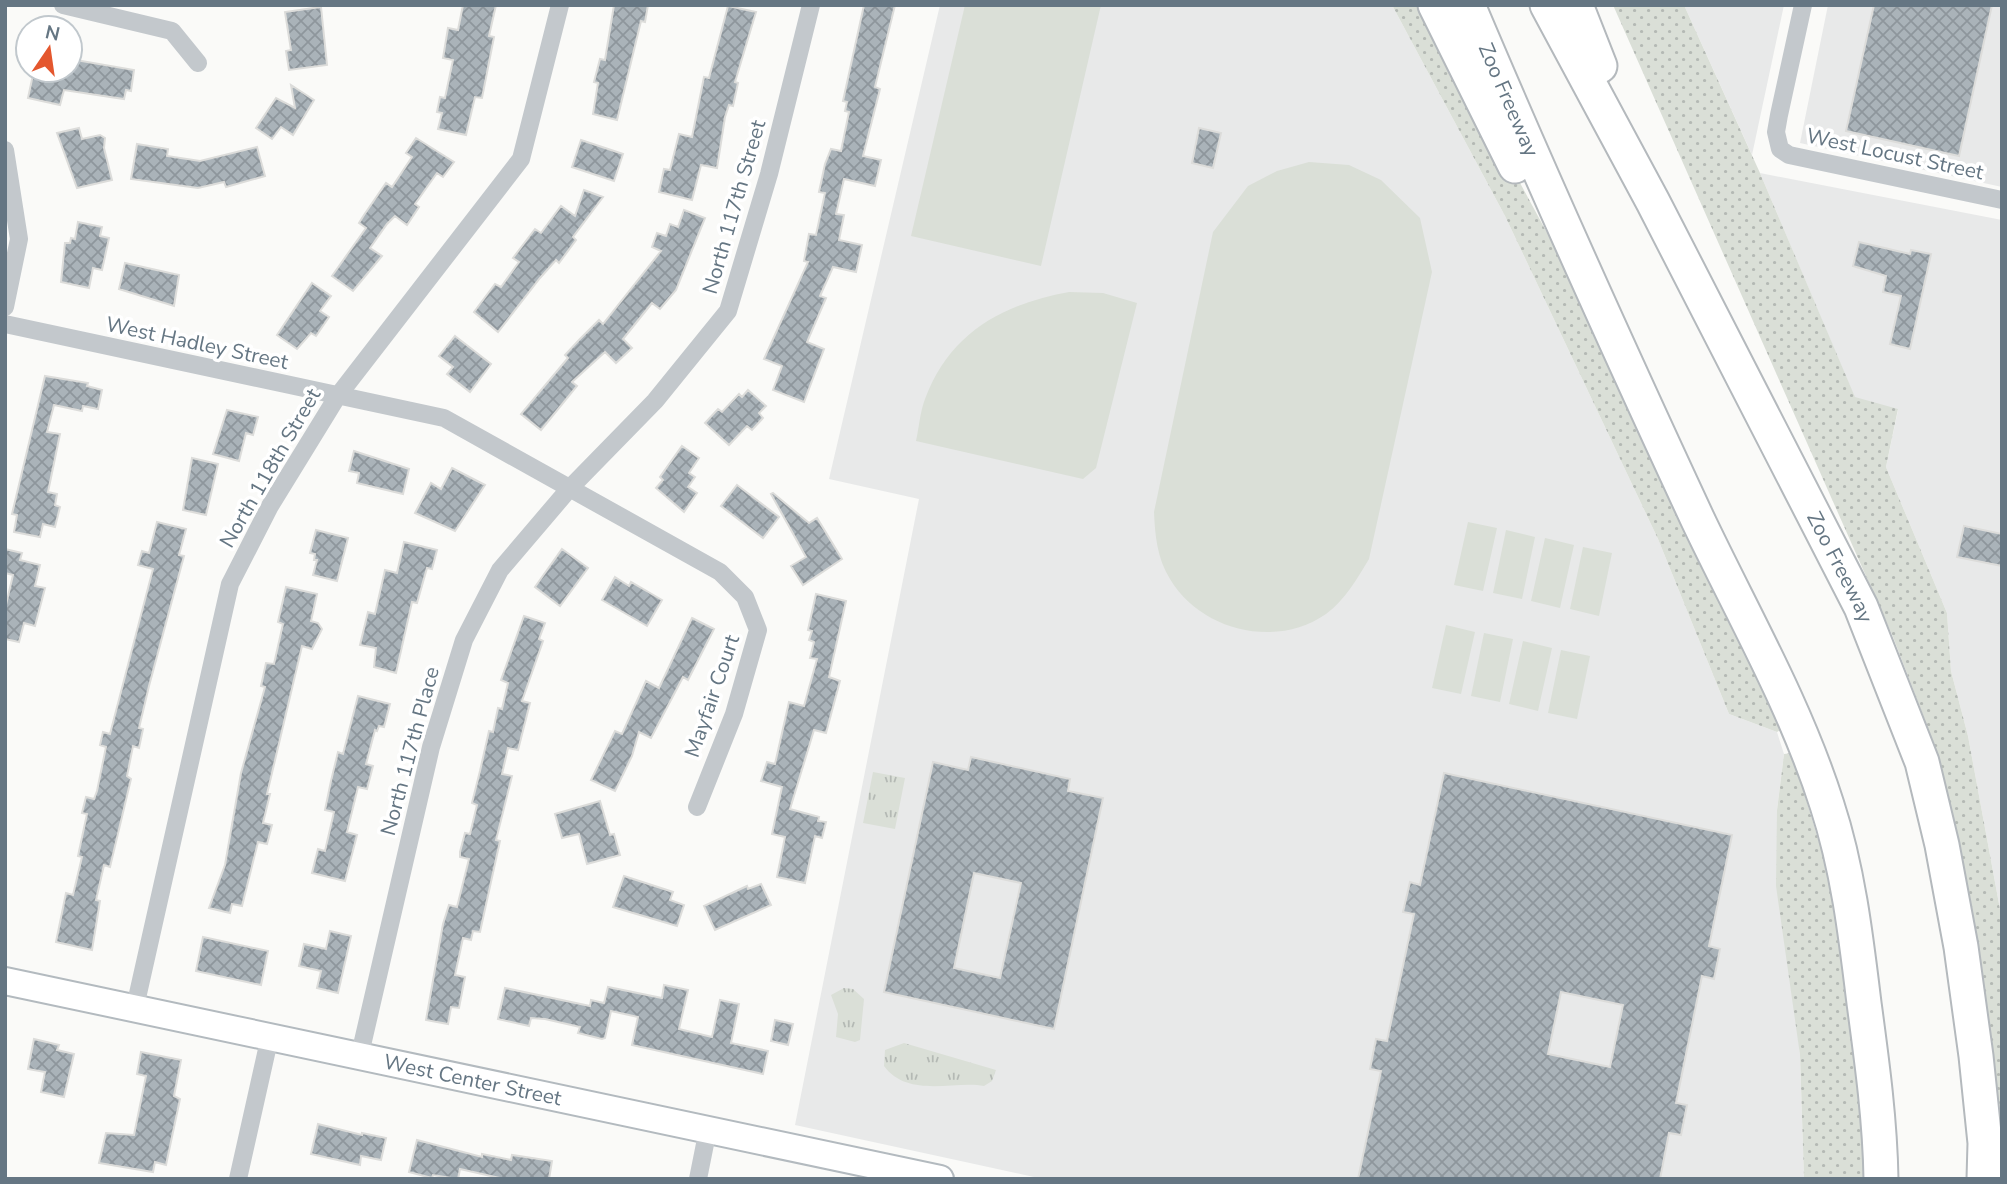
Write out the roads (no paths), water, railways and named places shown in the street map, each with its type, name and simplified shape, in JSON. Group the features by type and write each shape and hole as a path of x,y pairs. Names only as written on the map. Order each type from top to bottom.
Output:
{"highway":[{"path":"1435,5 1510,159 1571,246"},
{"name":"Zoo Freeway","path":"1468,5 1571,246 1704,533 1763,649 1811,758 1829,809 1856,941 1880,1134 1881,1179"},
{"name":"Zoo Freeway","path":"1547,5 1653,202 1861,607 1922,762 1942,845 1961,947 1976,1056 1984,1143 1984,1179"},
{"path":"1576,5 1653,202"}],"street":[{"path":"63,5 172,31 198,64"},
{"name":"North 118th Street","path":"135,1007 230,584 270,506 337,397 521,159 560,5"},
{"name":"North 117th Street","path":"569,489 656,401 728,311 769,174 811,5"},
{"name":"West Locust Street","path":"1803,5 1776,132 1780,149 1789,155 2002,200"},
{"path":"5,150 19,239 5,307"},
{"name":"West Hadley Street","path":"5,324 444,418 569,489"},
{"name":"Mayfair Court","path":"569,489 720,572 745,597 758,630 734,714 697,807"},
{"name":"North 117th Place","path":"360,1054 431,747 464,640 499,570 569,489"},
{"name":"West Center Street","path":"5,981 360,1054 940,1179"},
{"path":"238,1179 270,1036"},
{"path":"698,1179 708,1129"}]}
